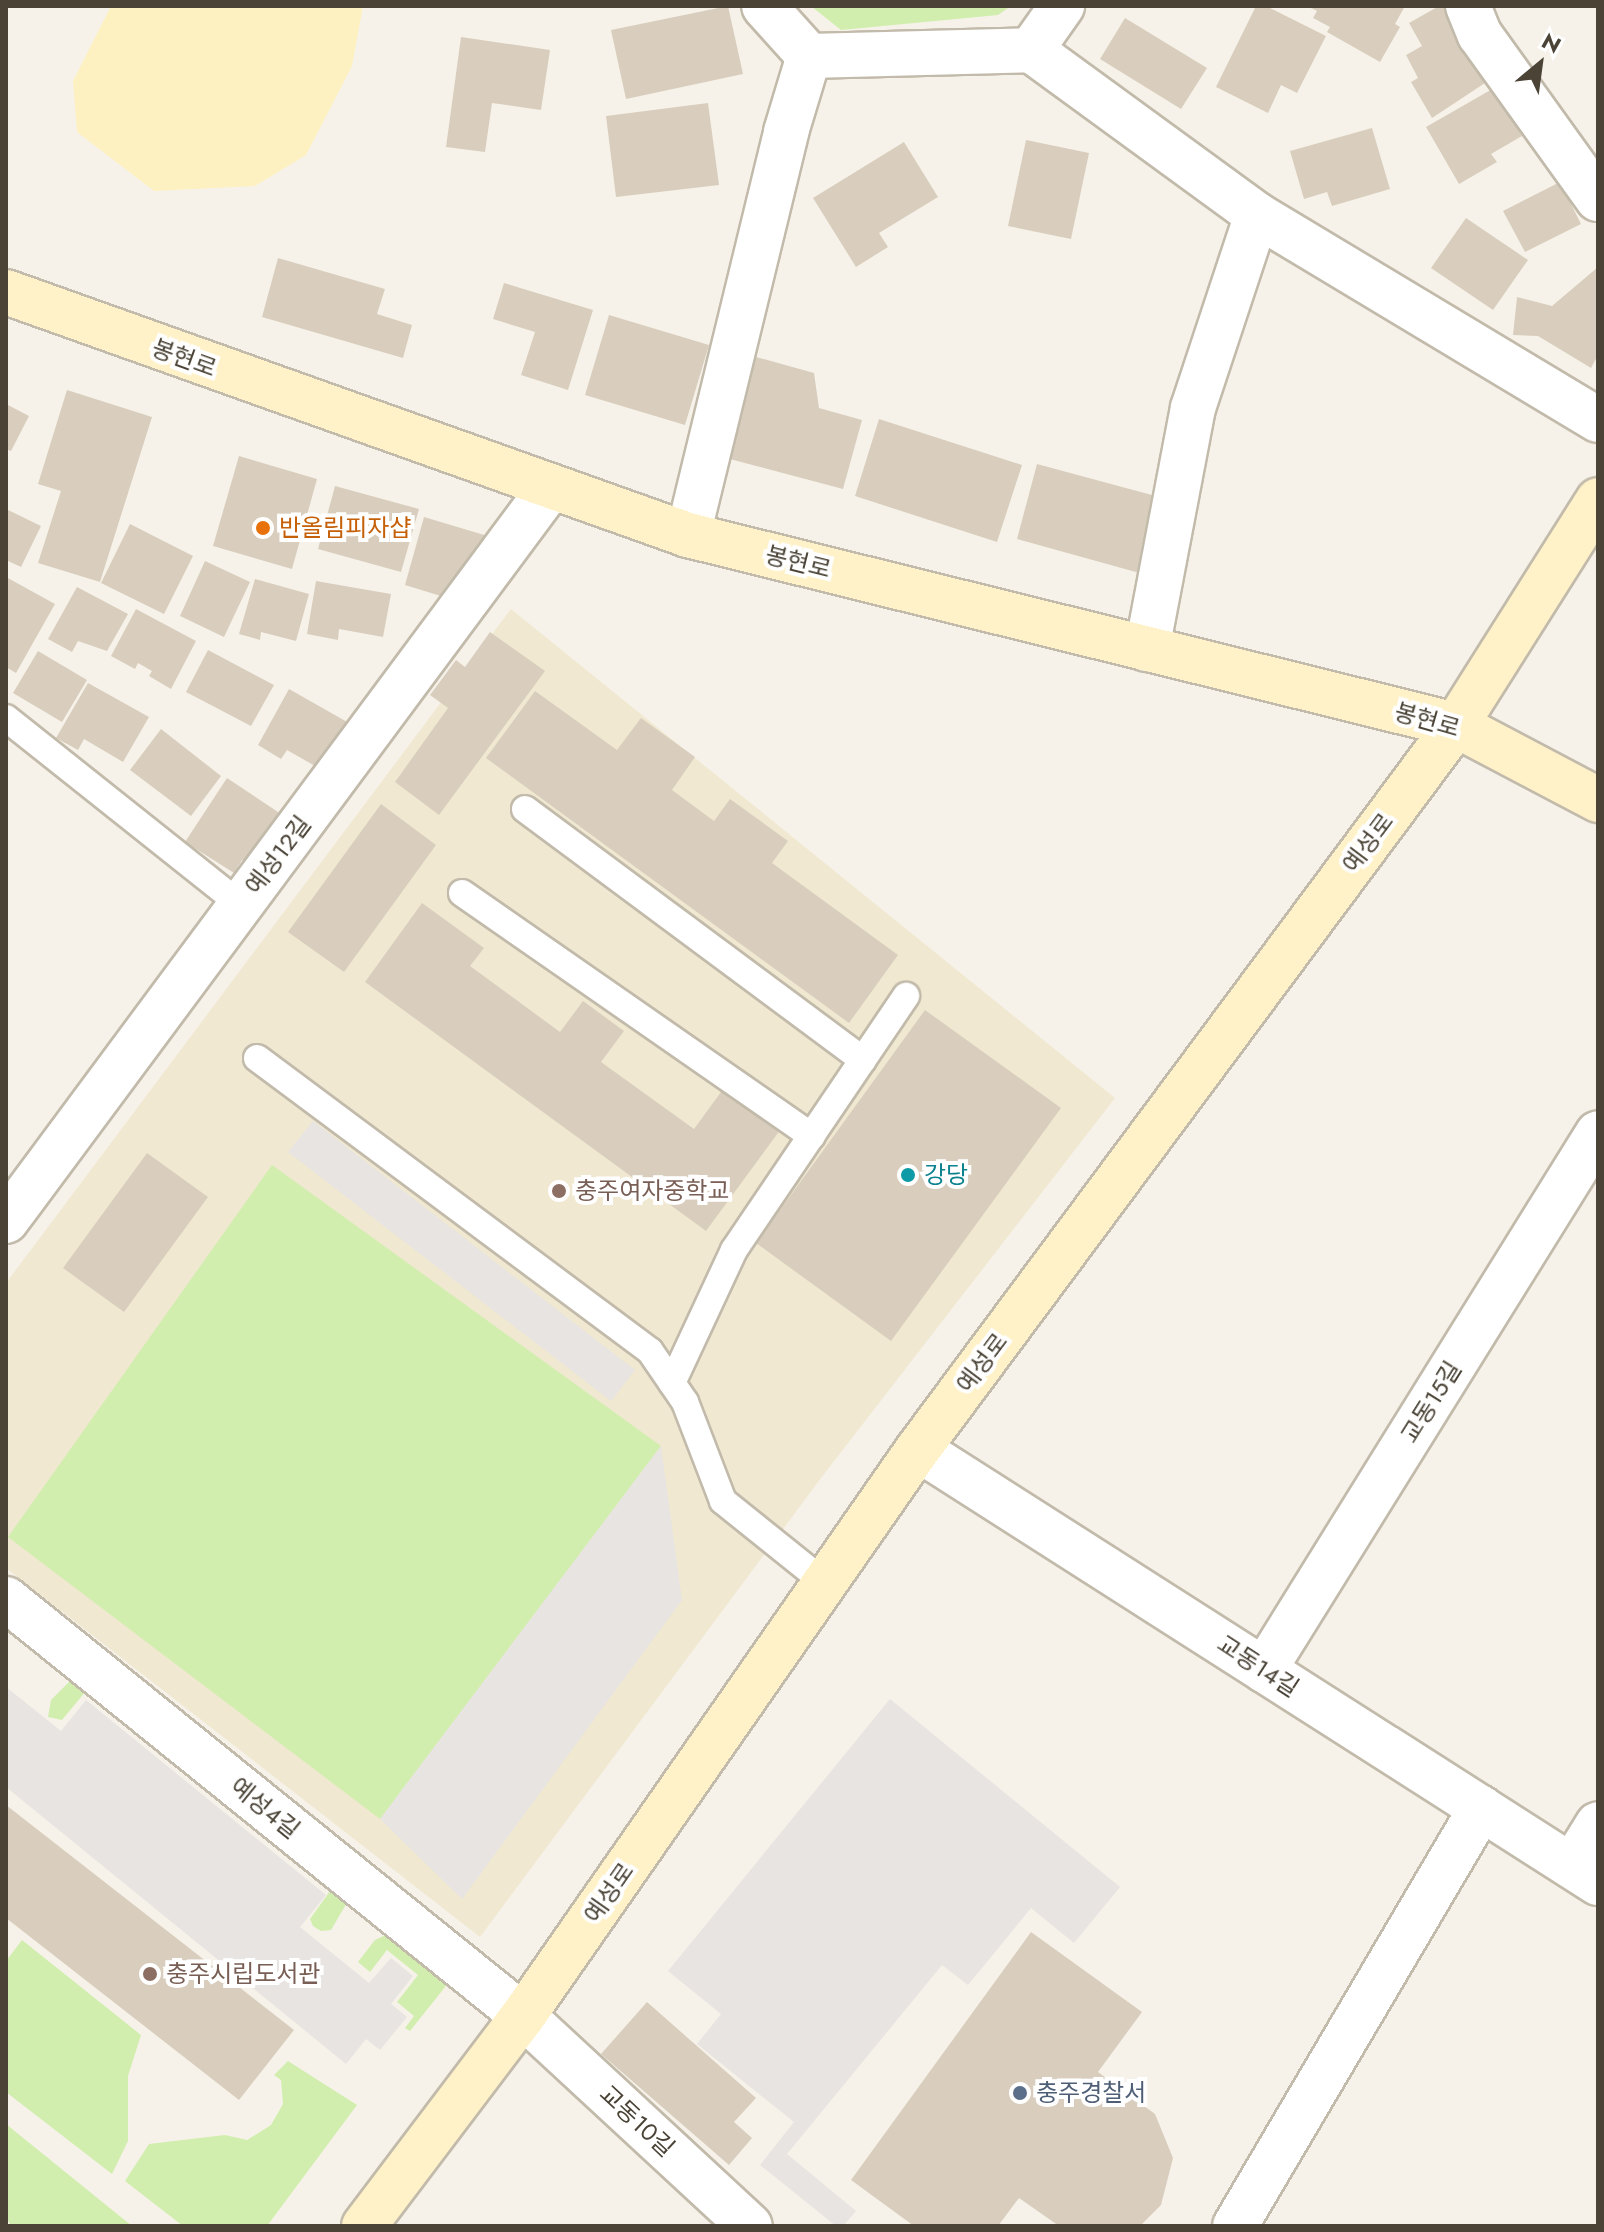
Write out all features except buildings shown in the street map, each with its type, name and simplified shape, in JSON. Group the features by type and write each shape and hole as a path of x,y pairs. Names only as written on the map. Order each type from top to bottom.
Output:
{"street":[{"path":"764,6 809,56 1031,50 1257,215 1598,420"},
{"path":"1031,50 1062,6"},
{"path":"1468,6 1480,35 1598,199"},
{"path":"688,535 786,132 809,56"},
{"path":"1147,649 1193,408 1257,215"},
{"name":"봉현로","path":"6,292 688,535 1456,725 1598,800"},
{"name":"예성12길","path":"12,1199 241,905 550,488"},
{"name":"예성로","path":"364,2226 523,2016 918,1449 1456,725 1598,500"},
{"name":"교동15길","path":"1264,1670 1598,1133"},
{"name":"교동14길","path":"918,1449 1585,1875"},
{"name":"예성4길","path":"6,1599 523,2016"},
{"path":"1243,2223 1481,1808"},
{"path":"1585,1875 1598,1824"},
{"name":"교동10길","path":"523,2016 750,2226"}],"lane":[{"path":"6,718 241,905"},
{"path":"525,809 863,1060"},
{"path":"462,893 812,1136"},
{"path":"672,1383 734,1250 906,996"},
{"path":"257,1058 650,1351 685,1402 723,1501 825,1583"}],"shaded area":[{"name":"충주여자중학교","path":"511,609 1115,1098 821,1478 480,1937 6,1568 6,1283"},
{"path":"313,1121 635,1370 611,1401 288,1152"},
{"path":"661,1446 682,1600 462,1899 380,1819"},
{"path":"6,1687 61,1731 86,1700 326,1895 300,1927 369,1983 391,1958 413,1976 391,2004 407,2017 380,2050 366,2039 346,2064 6,1787"},
{"path":"890,1699 1120,1887 1074,1943 1031,1908 968,1985 942,1965 787,2154 856,2211 843,2226 836,2226 760,2165 794,2122 697,2044 721,2014 668,1971"}],"green space":[{"path":"811,6 1011,6 998,15 841,30"},
{"path":"272,1165 661,1446 380,1819 8,1537"},
{"path":"88,1680 348,1901 331,1930 321,1931 313,1926 310,1919 330,1891 86,1691 62,1720 48,1717 51,1700 69,1682"},
{"path":"388,1934 457,1972 410,2031 405,2028 414,2016 397,2002 418,1975 387,1950 370,1972 358,1962 375,1940"},
{"path":"22,1940 141,2035 128,2076 128,2141 112,2174 6,2092 6,1961"},
{"path":"288,2061 357,2105 267,2226 183,2226 125,2181 149,2144 225,2135 247,2140 271,2125 283,2104 281,2080 274,2075"},
{"path":"6,2124 132,2226 11,2226 6,2217"}],"sand":[{"path":"111,6 363,6 352,66 306,155 255,186 154,191 77,132 73,81"}],"place":[{"name":"반올림피자샵","path":"263,528"},
{"name":"강당","path":"908,1175"},
{"name":"충주여자중학교","path":"559,1191"},
{"name":"충주시립도서관","path":"150,1974"},
{"name":"충주경찰서","path":"1020,2093"}]}
